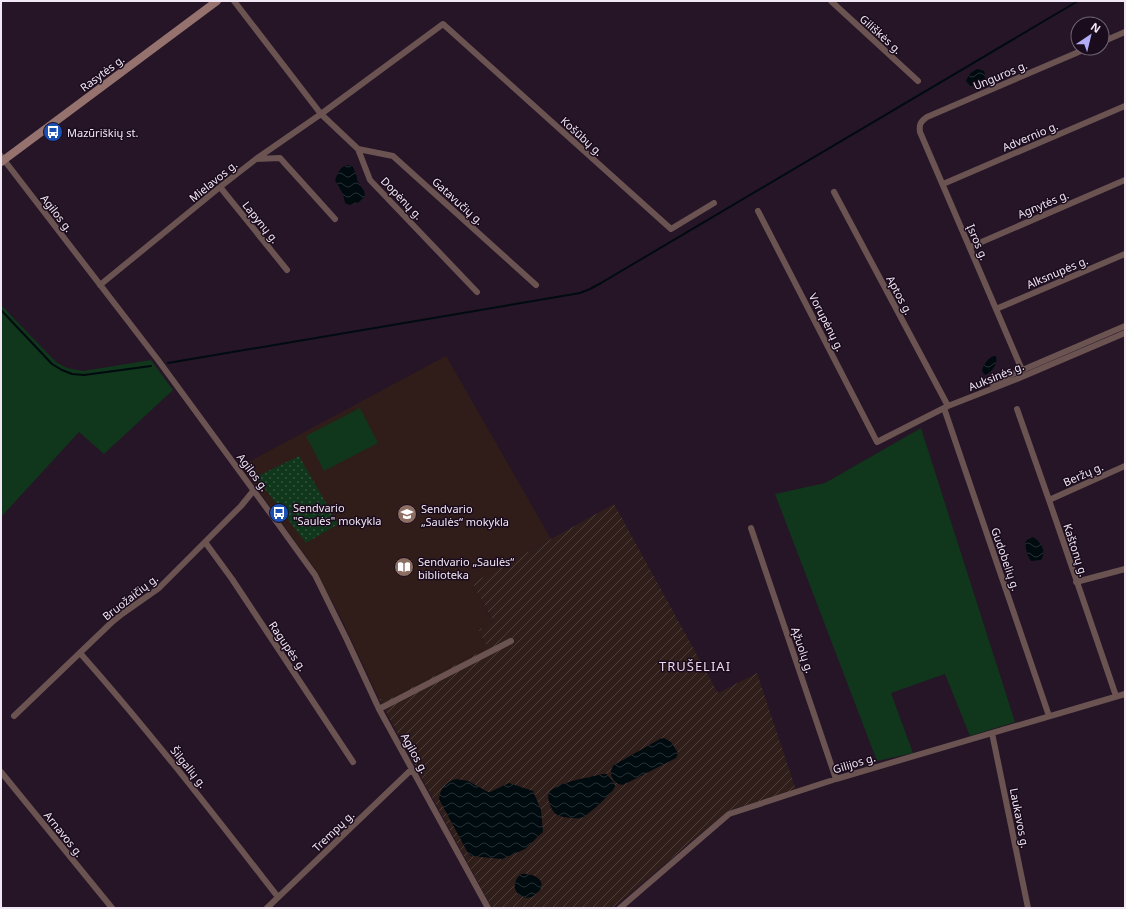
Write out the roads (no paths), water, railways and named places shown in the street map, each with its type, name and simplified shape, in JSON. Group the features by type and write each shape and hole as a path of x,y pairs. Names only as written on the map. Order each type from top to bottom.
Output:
{"main road":[{"name":"Rasytės g.","path":"2,160 217,1"}],"street":[{"name":"Dopėnų g.","path":"234,1 321,114 358,150 370,180 477,292"},
{"name":"Giliškės g.","path":"831,1 918,81"},
{"name":"Mielavos g.","path":"100,285 256,159 321,114 443,24"},
{"name":"Košūbų g.","path":"443,24 671,229 714,203"},
{"path":"1110,39 1125,32"},
{"name":"Unguros g.","path":"921,121 927,117 1070,56"},
{"name":"Advernio g.","path":"943,184 1125,106"},
{"name":"Įsros g.","path":"921,121 919,127 920,132 1022,370"},
{"name":"Gatavučių g.","path":"358,150 393,156 536,285"},
{"path":"256,159 280,158 335,219"},
{"name":"Agilos g.","path":"2,160 158,360 254,490 314,575 347,640 379,709 488,908"},
{"name":"Agnytės g.","path":"970,247 1125,180"},
{"name":"Lapynų g.","path":"220,187 286,270"},
{"name":"Aptos g.","path":"834,192 946,407"},
{"name":"Vorupėnų g.","path":"758,211 877,442"},
{"name":"Alksnupės g.","path":"996,309 1125,254"},
{"path":"992,383 1125,326"},
{"name":"Auksinės g.","path":"877,442 946,407 1125,333"},
{"name":"Gudobelių g.","path":"946,407 1049,716"},
{"name":"Kaštonų g.","path":"1017,409 1116,696"},
{"name":"Beržų g.","path":"1049,500 1125,466"},
{"name":"Bruožaičių g.","path":"14,716 122,614 159,588 241,506 254,490"},
{"name":"Ąžuolų g.","path":"751,528 836,779"},
{"name":"Ragupės g.","path":"205,542 232,579 353,762"},
{"path":"1076,582 1125,569"},
{"path":"379,709 511,641"},
{"name":"Šilgalių g.","path":"80,653 159,746 278,897"},
{"name":"Gilijos g.","path":"620,908 730,814 836,779 1125,694"},
{"name":"Laukavos g.","path":"992,733 1028,908"},
{"name":"Trempų g.","path":"267,908 412,769"},
{"name":"Arnavos g.","path":"1,772 112,908"}],"water":[{"path":"978,69 984,71 985,78 980,85 971,87 966,81 970,74"},
{"path":"349,165 353,167 357,180 364,191 365,196 358,203 349,205 345,203 343,194 335,180 341,168"},
{"path":"994,356 996,356 995,365 990,372 985,375 982,371 983,366"},
{"path":"1033,537 1042,547 1043,557 1041,560 1031,561 1027,554 1025,543"},
{"path":"664,738 671,742 678,753 676,758 623,785 616,783 611,775 614,765"},
{"path":"607,774 615,786 601,802 586,815 582,818 567,818 553,812 548,798 549,793 553,789 582,778"},
{"path":"456,779 468,781 488,792 509,783 533,791 541,810 543,832 525,849 502,859 471,856 439,799 444,786"},
{"path":"521,874 535,876 541,881 542,884 540,890 532,897 522,897 515,889 517,879"}],"waterway":[{"path":"168,363 580,293 601,283 1078,1"},
{"path":"1,310 52,364 72,374 84,375 151,366"}],"place":[{"name":"Mazūriškių st.","path":"53,132"},
{"name":"Sendvario \"Saulės\" mokykla","path":"279,513"},
{"name":"Sendvario „Saulės“ mokykla","path":"407,514"},
{"name":"Sendvario „Saulės“ biblioteka","path":"404,567"}],"district":[{"name":"TRUŠELIAI","path":"695,666"}]}
